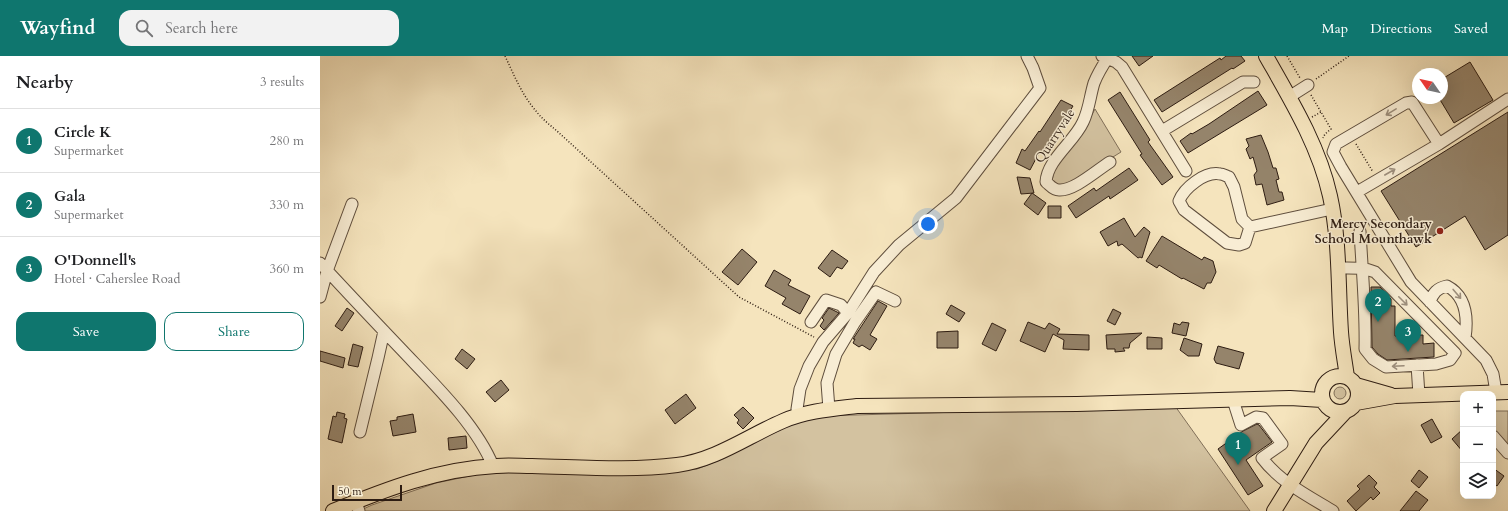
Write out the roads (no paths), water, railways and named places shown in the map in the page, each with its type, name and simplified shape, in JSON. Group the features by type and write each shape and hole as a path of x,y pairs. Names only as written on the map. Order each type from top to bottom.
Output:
{"main road":[{"path":"1266,56 1289,97 1314,148 1330,195 1337,245 1341,333 1345,380 1358,391 1350,408 1316,443 1274,511"},
{"path":"1316,443 1325,399 1326,382 1345,380 1395,396"},
{"path":"1325,399 1334,412 1395,396 1502,392"},
{"path":"333,511 358,506 398,485 425,476 453,470 493,466 627,467 678,465 717,454 784,420 829,409 857,406 1077,404 1290,398 1325,399"}],"street":[{"path":"798,416 797,410 800,389 809,366 823,342 848,313 874,272 899,245 956,198 1040,88 1027,56"},
{"name":"Quarryvale","path":"1110,162 1080,183 1066,190 1057,190 1052,188 1046,182 1046,174 1051,165 1068,145 1083,123 1094,84 1106,57 1122,67 1186,171"},
{"path":"1162,131 1243,82 1254,82"},
{"path":"1289,97 1306,86"},
{"path":"1357,192 1439,144 1508,99"},
{"path":"1439,144 1415,104 1411,101 1336,144 1333,152 1411,282 1486,360 1502,392"},
{"path":"1324,174 1341,167"},
{"path":"1219,173 1229,177 1234,188 1242,219 1250,226 1244,243 1239,245 1228,243 1184,210 1179,201 1182,194 1191,184 1210,174 1219,173"},
{"path":"320,297 324,267 352,204"},
{"path":"1250,226 1332,209"},
{"path":"1338,268 1362,268 1367,268 1374,272 1455,353 1450,360 1436,364 1386,367 1373,359 1365,349 1366,330 1362,268 1360,231"},
{"path":"324,267 430,380 468,424 489,456 493,466"},
{"path":"1430,302 1435,292 1440,288 1447,286 1458,294 1462,300 1466,317 1467,329 1465,338"},
{"path":"829,409 827,383 836,354 855,322 876,292 895,301"},
{"path":"811,322 826,300 841,305 848,313"},
{"path":"360,432 384,331"},
{"path":"1417,365 1420,395"},
{"path":"1233,400 1241,425 1256,418 1263,418 1282,444 1262,458 1271,470 1290,485 1333,511"},
{"path":"1496,439 1508,453"}],"place":[{"name":"Mercy Secondary School Mounthawk","path":"1440,231"},
{"name":"Gala","path":"1378,322"},
{"name":"O'Donnell's","path":"1408,352"},
{"name":"Circle K","path":"1238,465"}]}
